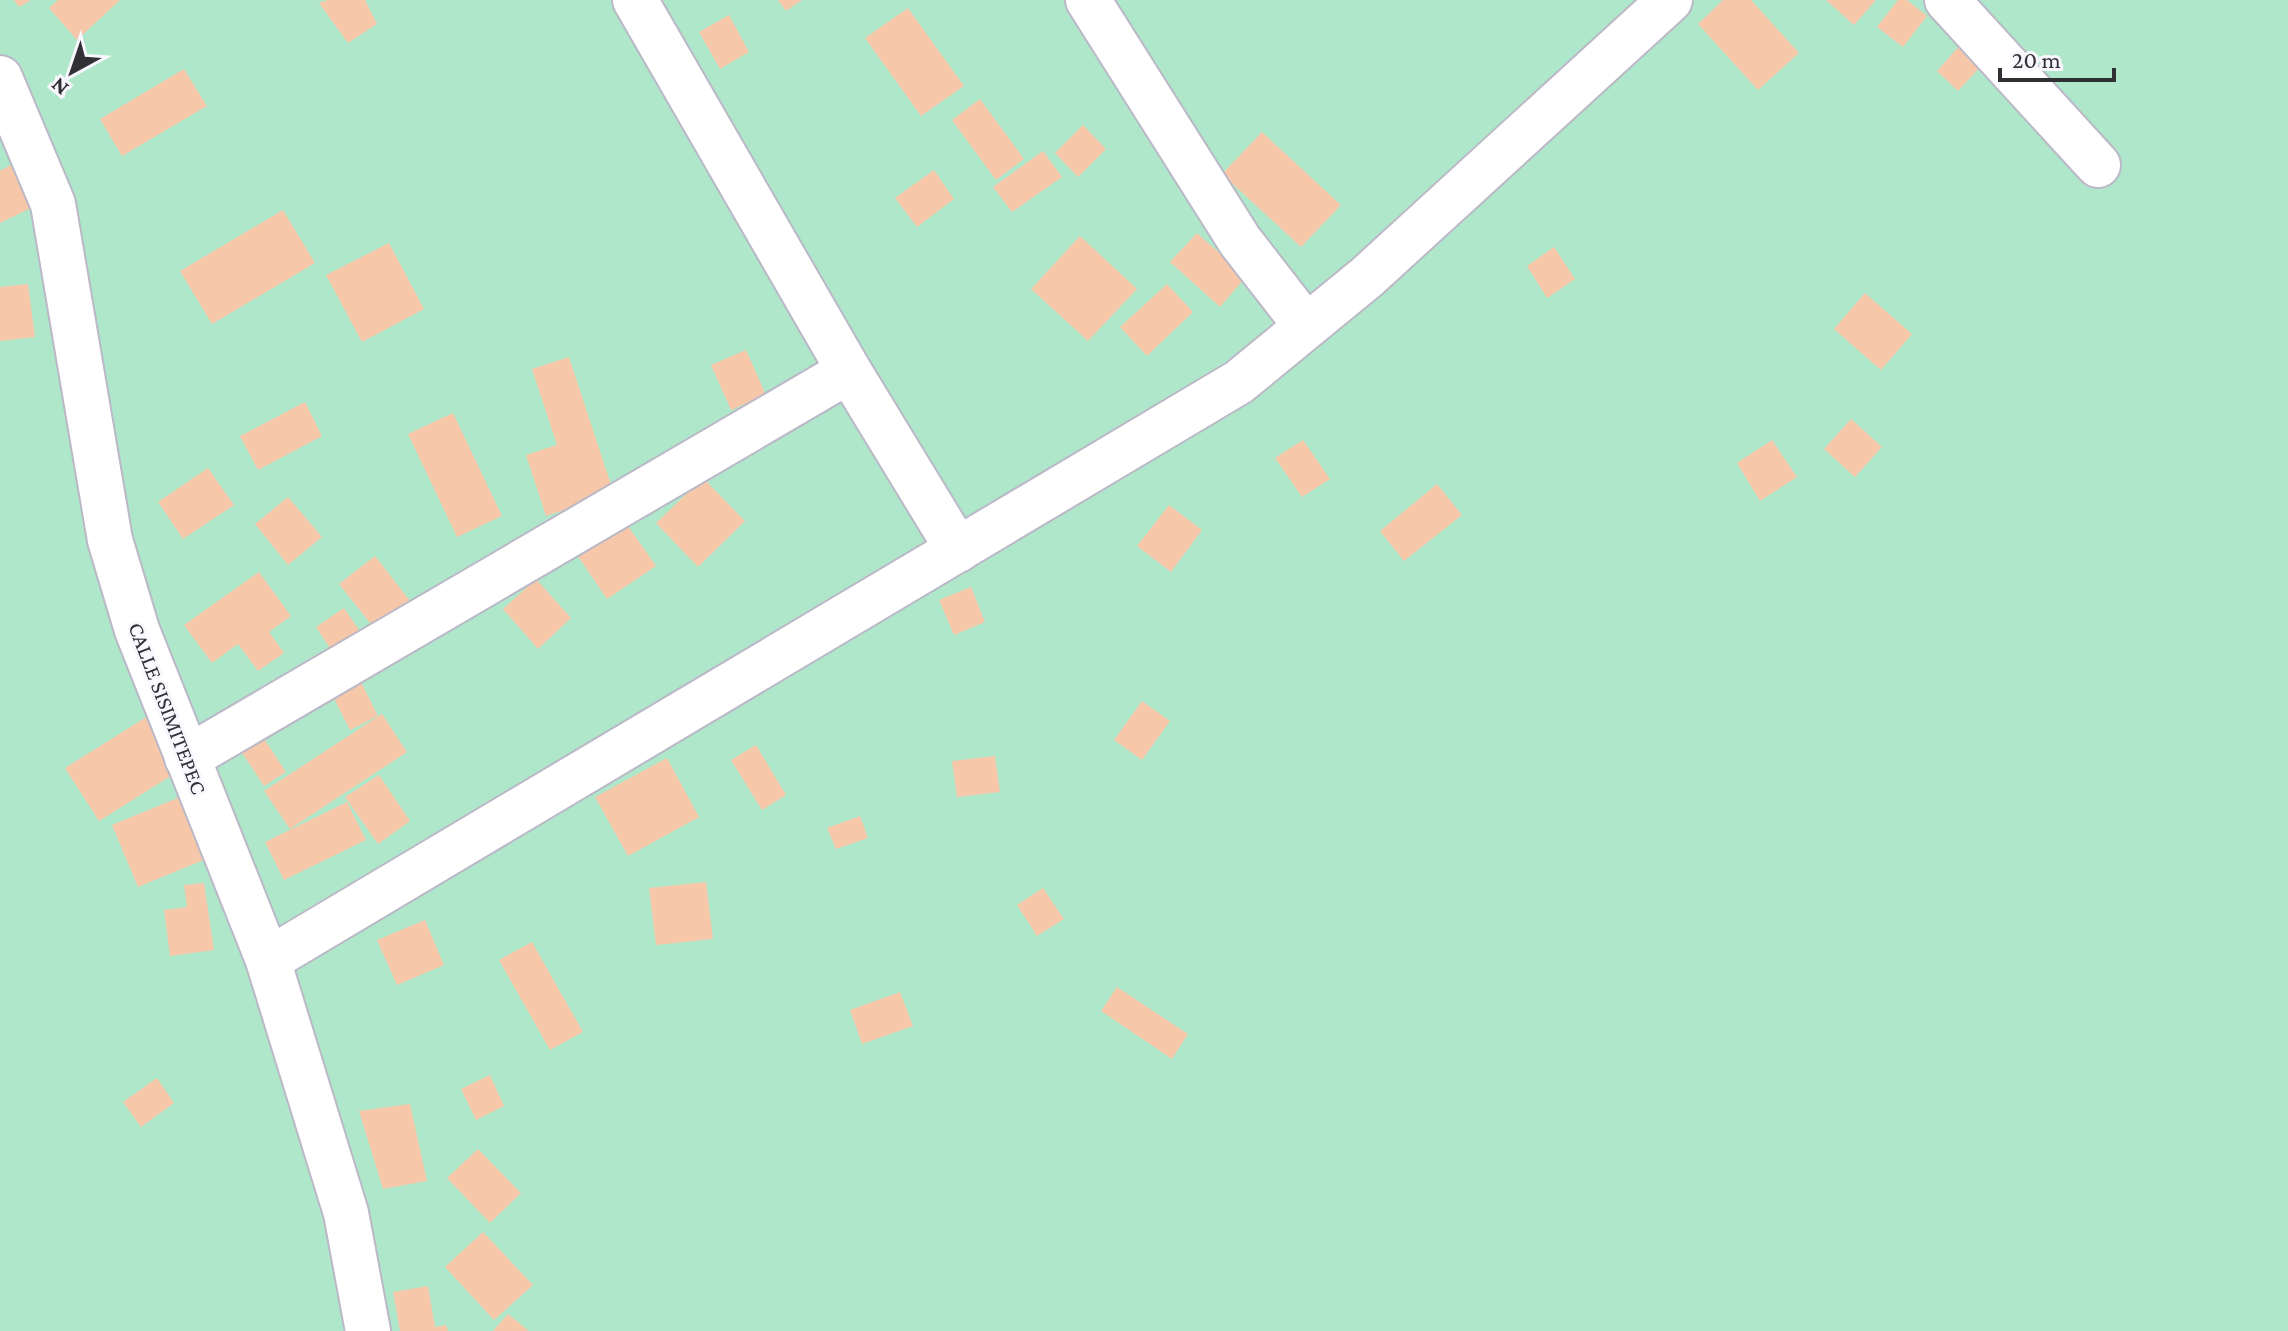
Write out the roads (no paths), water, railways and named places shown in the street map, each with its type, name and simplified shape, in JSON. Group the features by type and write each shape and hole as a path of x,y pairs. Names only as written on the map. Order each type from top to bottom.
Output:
{"street":[{"path":"635,0 849,371 958,550"},
{"path":"1088,0 1240,241 1306,326"},
{"path":"268,960 1239,382 1367,277 1670,0"},
{"path":"1947,0 2098,165"},
{"name":"CALLE SISIMITEPEC","path":"0,78 53,204 110,540 137,630 268,960 346,1213 368,1331"},
{"path":"187,758 849,371"}]}
